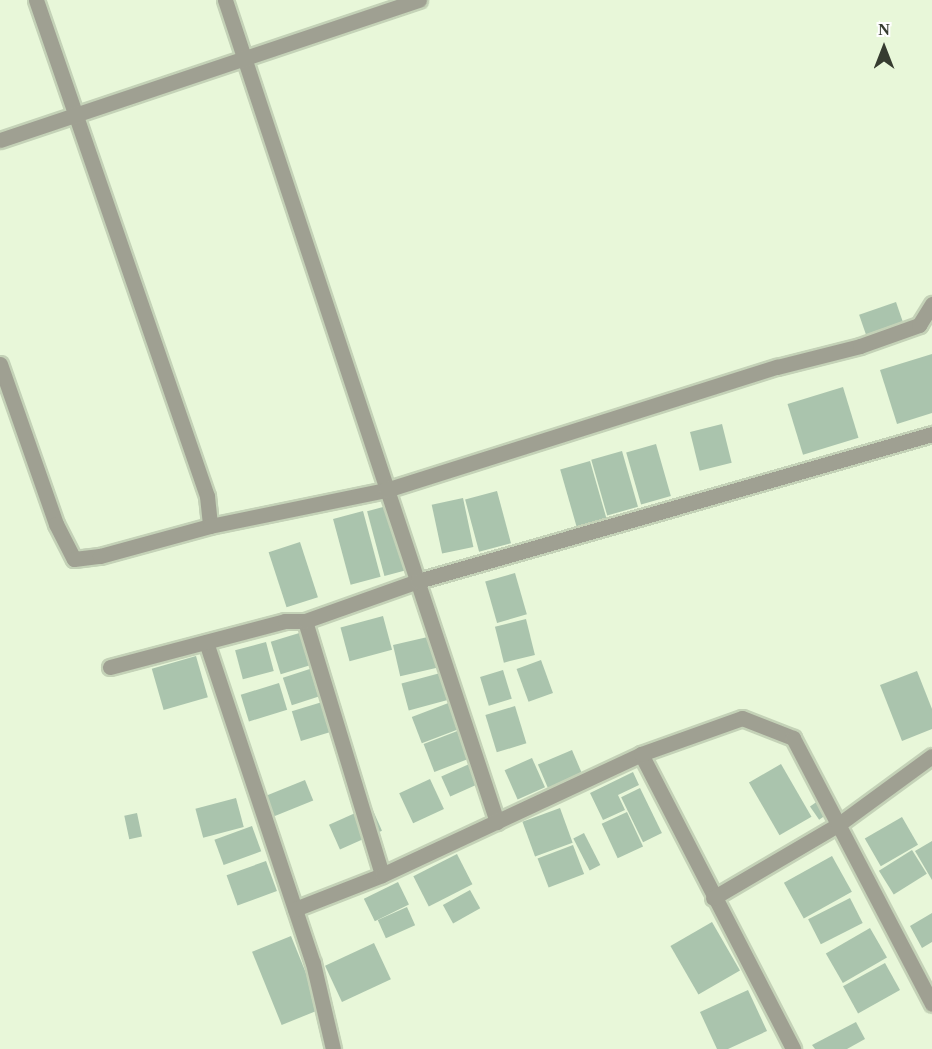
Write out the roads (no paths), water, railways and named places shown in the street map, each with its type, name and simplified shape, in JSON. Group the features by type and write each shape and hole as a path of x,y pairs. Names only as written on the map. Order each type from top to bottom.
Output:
{"street":[{"path":"36,0 207,496 210,526"},
{"path":"225,0 497,822"},
{"path":"0,140 419,0"},
{"path":"0,364 56,524 74,559 100,556 210,526 386,490 777,367 860,346 919,325 932,304"},
{"path":"110,668 285,621 305,621 418,580 932,435"},
{"path":"305,621 382,875"},
{"path":"206,642 313,963 333,1049"},
{"path":"295,909 382,875 641,754 742,718 793,738 932,1004"},
{"path":"641,754 713,898 793,1049"},
{"path":"713,898 839,824 932,756"}]}
